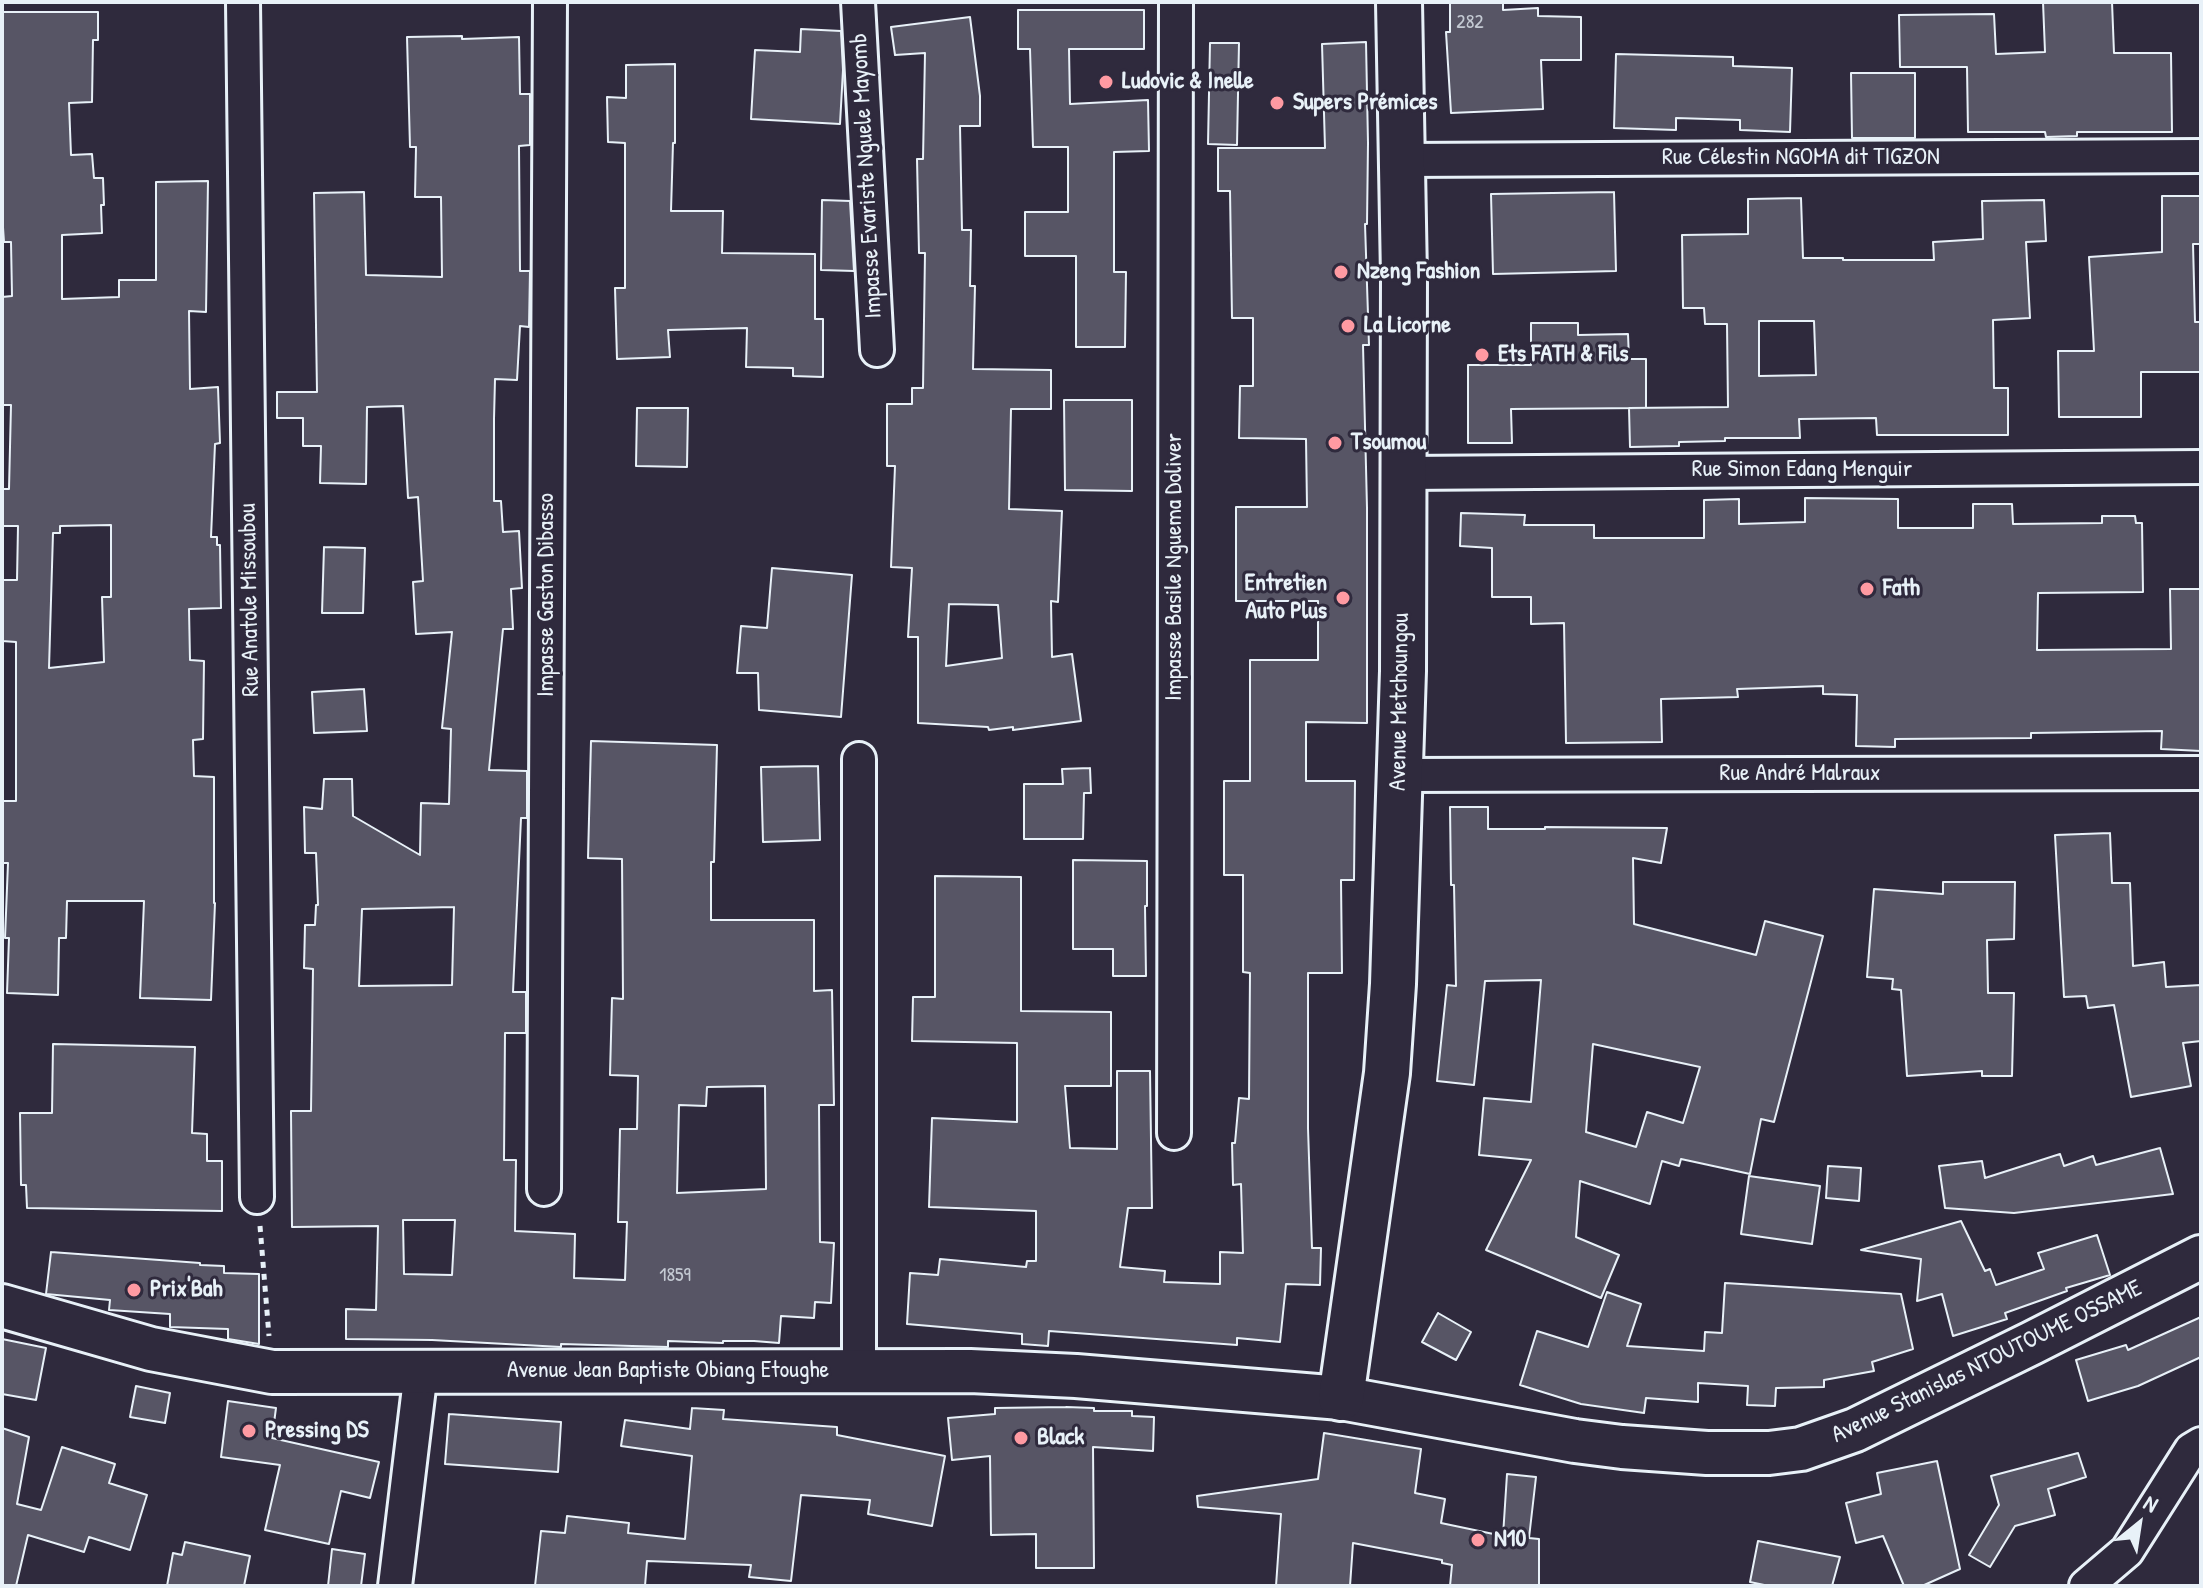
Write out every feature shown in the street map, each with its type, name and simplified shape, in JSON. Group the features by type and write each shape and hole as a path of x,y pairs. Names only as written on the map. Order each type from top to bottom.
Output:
{"main road":[{"name":"Avenue Metchoungou","path":"1341,1398 1387,1073 1393,984 1403,671 1399,2"}],"street":[{"name":"Rue Anatole Missoubou","path":"243,2 257,1197"},
{"name":"Impasse Gaston Dibasso","path":"544,1189 550,2"},
{"name":"Impasse Evariste Nguele Mayomb","path":"858,2 877,350"},
{"name":"Impasse Basile Nguema Doliver","path":"1174,1133 1176,2"},
{"name":"Rue Célestin NGOMA dit TIGZON","path":"1402,160 2201,156"},
{"name":"Rue Simon Edang Menguir","path":"1404,473 2201,467"},
{"path":"859,759 859,1371"},
{"name":"Rue André Malraux","path":"1399,775 2201,773"},
{"name":"Avenue Stanislas NTOUTOUME OSSAME","path":"1341,1398 1622,1447 1707,1453 1769,1453 1801,1449 1831,1440 1928,1395 2201,1257"},
{"name":"Avenue Jean Baptiste Obiang Etoughe","path":"2,1306 151,1349 272,1372 970,1371 1076,1376 1341,1398"},
{"path":"395,1586 421,1371"},
{"path":"2086,1586 2127,1551 2191,1450 2201,1444"}],"path":[{"path":"257,1197 272,1372"}],"building":[{"path":"1450,2 1503,2 1503,10 1538,8 1538,16 1581,17 1581,60 1541,60 1543,109 1451,113 1446,32 1450,32"},
{"path":"2043,2 2112,2 2114,53 2171,53 2172,132 2077,132 2077,136 2046,137 2045,132 1968,132 1967,67 1900,67 1899,15 1994,14 1996,54 2045,52"},
{"path":"1018,10 1144,10 1144,49 1069,49 1070,104 1148,100 1149,151 1114,152 1114,272 1126,272 1125,347 1076,347 1076,256 1025,256 1025,212 1068,212 1068,147 1033,147 1030,49 1018,49"},
{"path":"2,12 98,12 98,40 93,40 92,102 69,103 71,155 92,154 94,178 103,178 102,233 62,235 62,299 119,297 119,280 156,280 156,182 208,181 206,312 189,311 190,389 218,387 220,443 215,444 211,537 217,537 217,545 220,545 221,608 189,609 190,660 204,661 203,739 193,740 194,776 214,777 215,903 211,1000 140,998 144,901 67,901 66,938 59,938 58,995 7,993 9,938 5,938 8,863 2,863 2,801 16,801 16,642 2,641 2,580 17,580 18,526 2,526 2,489 9,489 11,405 2,405 2,297 12,296 11,242 4,242","holes":["111,525 111,597 102,597 104,662 49,668 53,533 60,533 60,526"]},
{"path":"970,17 980,96 980,126 960,126 962,230 971,230 970,286 975,286 973,369 1051,370 1051,409 1011,409 1009,509 1062,511 1058,602 1051,601 1052,657 1072,654 1081,721 1013,730 1013,727 989,730 988,727 918,723 918,637 908,637 912,568 891,567 895,466 887,466 887,404 912,404 912,388 923,388 925,253 919,253 917,159 923,159 925,53 895,55 891,27","holes":["949,604 998,605 1002,658 946,666"]},
{"path":"801,29 841,31 843,70 840,124 751,119 755,50 800,52"},
{"path":"407,37 519,37 520,94 530,94 530,145 519,146 520,271 530,271 529,327 520,326 517,380 495,379 494,419 494,501 501,501 503,532 519,531 522,588 511,589 513,629 503,629 489,770 527,771 527,818 521,818 513,992 526,992 526,1033 505,1033 504,1160 516,1160 515,1231 575,1234 574,1278 625,1280 627,1222 618,1222 620,1129 637,1129 638,1076 610,1075 612,998 623,999 622,859 588,858 591,741 717,745 711,920 814,920 814,991 832,990 834,1105 819,1105 820,1242 834,1243 831,1303 815,1302 814,1318 781,1316 779,1343 668,1341 668,1347 561,1344 561,1347 346,1339 346,1309 376,1310 378,1226 292,1227 291,1111 311,1111 313,969 304,968 305,925 315,925 318,905 316,853 305,853 304,807 322,809 324,779 352,779 353,816 420,855 421,803 449,804 451,729 442,728 452,632 416,634 413,582 423,581 418,497 408,498 403,406 367,407 366,484 320,483 321,446 303,446 303,418 277,418 277,392 317,392 314,193 364,192 366,275 442,277 441,197 415,197 416,147 410,147","holes":["454,907 452,985 359,986 362,909","765,1086 766,1189 677,1193 679,1105 706,1106 707,1087","403,1220 455,1220 452,1275 404,1274"]},
{"path":"1366,42 1368,143 1365,224 1369,345 1363,345 1367,723 1306,722 1306,781 1355,781 1354,880 1341,880 1342,973 1308,973 1312,1248 1321,1248 1320,1285 1286,1284 1280,1342 1237,1338 1237,1345 1049,1331 1048,1346 1022,1344 1022,1334 907,1324 910,1273 938,1275 940,1259 1026,1267 1027,1261 1036,1261 1036,1211 929,1207 932,1118 1017,1122 1017,1043 912,1041 913,997 935,997 935,876 1021,877 1021,1011 1111,1012 1111,1086 1065,1086 1070,1148 1117,1149 1117,1071 1150,1071 1152,1208 1128,1208 1120,1267 1165,1271 1164,1282 1220,1284 1220,1252 1243,1253 1241,1184 1233,1185 1232,1143 1235,1143 1239,1098 1249,1099 1250,973 1243,972 1243,875 1224,875 1224,781 1250,781 1250,660 1318,660 1318,601 1236,601 1236,507 1307,507 1306,439 1239,438 1240,386 1253,386 1253,318 1232,318 1230,191 1218,191 1218,148 1325,148 1322,44"},
{"path":"1210,43 1239,43 1237,145 1208,144"},
{"path":"1616,54 1733,57 1733,66 1792,68 1790,132 1740,130 1740,120 1676,118 1676,130 1614,128"},
{"path":"675,64 671,211 723,211 722,253 815,254 815,319 823,319 823,377 793,376 793,368 746,367 747,328 668,330 670,357 617,359 615,288 625,288 625,143 608,142 607,97 626,98 626,65"},
{"path":"1851,73 1915,73 1915,138 1852,138"},
{"path":"1614,192 1616,271 1493,274 1491,194"},
{"path":"2162,196 2200,196 2200,244 2193,244 2195,322 2201,322 2201,372 2141,372 2141,417 2059,417 2058,351 2094,351 2089,257 2162,252"},
{"path":"1801,198 1803,258 1843,260 1934,260 1933,242 1983,239 1982,201 2044,200 2046,241 2026,242 2030,318 1993,320 1994,388 2008,388 2008,435 1877,435 1876,418 1799,419 1800,438 1725,438 1725,441 1679,442 1679,446 1630,447 1629,408 1728,407 1727,324 1705,324 1704,308 1683,308 1682,235 1748,234 1748,199","holes":["1759,321 1814,321 1816,375 1759,376"]},
{"path":"822,200 850,201 854,271 821,270"},
{"path":"1531,323 1578,323 1578,335 1628,334 1629,359 1646,359 1646,408 1511,409 1512,443 1468,443 1468,365 1531,365"},
{"path":"1064,400 1132,400 1132,491 1065,490"},
{"path":"637,408 688,408 687,467 636,466"},
{"path":"1805,498 1898,499 1898,528 1973,528 1973,504 2012,504 2013,524 2102,523 2102,516 2135,516 2136,523 2142,523 2143,592 2038,593 2037,650 2171,649 2170,589 2201,589 2201,751 2161,749 2162,731 2031,733 2031,738 1895,739 1895,747 1856,746 1857,695 1823,694 1823,686 1737,689 1738,697 1661,699 1662,742 1566,743 1564,623 1531,624 1531,597 1492,597 1492,548 1460,546 1461,513 1525,515 1524,525 1594,525 1594,538 1704,538 1704,500 1739,499 1739,524 1805,522"},
{"path":"324,547 365,548 363,613 322,613"},
{"path":"772,568 852,575 841,717 759,710 758,673 737,673 741,626 767,628"},
{"path":"364,689 367,731 314,733 312,692"},
{"path":"818,766 820,840 763,842 761,767"},
{"path":"1090,768 1091,793 1084,793 1083,839 1024,839 1024,784 1063,784 1062,769"},
{"path":"1450,807 1488,807 1488,829 1667,828 1661,863 1633,858 1634,924 1756,955 1765,921 1823,936 1774,1122 1761,1119 1750,1174 1681,1159 1679,1166 1662,1161 1650,1204 1580,1181 1576,1237 1619,1255 1601,1298 1486,1250 1531,1160 1479,1155 1484,1098 1531,1102 1541,980 1485,981 1474,1085 1437,1081 1447,985 1456,986 1454,885 1451,885","holes":["1593,1044 1700,1067 1683,1123 1647,1112 1636,1147 1586,1132"]},
{"path":"2110,833 2112,883 2130,883 2133,966 2164,962 2166,987 2201,985 2201,1041 2183,1043 2191,1086 2131,1097 2114,1005 2088,1008 2086,996 2064,997 2055,835"},
{"path":"1073,860 1147,861 1146,976 1113,976 1113,949 1073,949"},
{"path":"1943,882 2015,882 2014,939 1987,940 1988,993 2014,993 2012,1076 1982,1076 1982,1071 1907,1076 1901,990 1892,989 1893,979 1867,977 1874,889 1943,894"},
{"path":"53,1044 195,1047 192,1133 207,1134 207,1161 222,1161 222,1211 27,1208 26,1185 21,1185 20,1113 52,1113"},
{"path":"2160,1148 2173,1194 2014,1213 1945,1208 1939,1166 1982,1161 1985,1178 2060,1154 2064,1166 2093,1156 2096,1165"},
{"path":"1828,1166 1861,1168 1859,1201 1826,1198"},
{"path":"1749,1176 1820,1186 1812,1244 1741,1234"},
{"path":"1961,1221 1985,1271 1990,1269 1996,1285 2044,1269 2038,1253 2097,1235 2110,1275 2066,1288 2067,1291 2005,1313 2007,1319 1953,1336 1942,1294 1917,1301 1921,1259 1861,1250"},
{"path":"51,1252 200,1263 224,1266 224,1273 259,1274 259,1344 228,1339 228,1329 170,1327 170,1314 109,1310 110,1300 46,1294"},
{"path":"1725,1283 1901,1294 1913,1349 1872,1362 1874,1371 1824,1380 1824,1387 1776,1388 1775,1406 1747,1405 1748,1386 1698,1383 1698,1402 1646,1398 1644,1413 1581,1404 1520,1385 1537,1331 1588,1347 1607,1292 1641,1304 1627,1346 1704,1351 1705,1332 1722,1333"},
{"path":"1438,1313 1471,1332 1456,1360 1422,1342"},
{"path":"2201,1317 2201,1357 2138,1386 2088,1401 2076,1360 2126,1345 2128,1350"},
{"path":"2,1339 46,1348 36,1400 2,1394"},
{"path":"136,1386 170,1393 165,1423 130,1417"},
{"path":"228,1401 276,1408 272,1438 379,1462 370,1498 341,1491 329,1544 265,1530 280,1465 221,1457"},
{"path":"1066,1407 1132,1411 1132,1416 1154,1417 1153,1451 1093,1447 1094,1568 1036,1568 1036,1534 991,1535 990,1456 952,1460 948,1418 995,1414 995,1408"},
{"path":"692,1408 724,1410 723,1419 837,1427 837,1435 945,1456 932,1526 868,1514 870,1500 801,1495 791,1581 749,1577 751,1565 647,1561 645,1586 535,1586 541,1531 565,1533 567,1516 629,1523 628,1533 685,1539 692,1456 621,1446 625,1420 690,1429"},
{"path":"449,1414 561,1422 558,1472 445,1464"},
{"path":"2,1428 29,1437 17,1504 41,1510 62,1447 115,1464 109,1483 147,1495 130,1550 89,1537 84,1552 28,1535 16,1586 2,1586"},
{"path":"1324,1433 1421,1449 1415,1493 1445,1499 1441,1523 1503,1536 1507,1474 1536,1477 1529,1538 1539,1539 1539,1586 1450,1586 1452,1565 1442,1563 1442,1560 1353,1543 1350,1586 1276,1586 1281,1514 1198,1507 1197,1496 1318,1479"},
{"path":"2078,1453 2086,1477 2048,1489 2055,1515 2015,1526 1990,1567 1969,1555 1999,1505 1991,1476"},
{"path":"1937,1461 1960,1569 1922,1586 1904,1586 1883,1536 1856,1543 1846,1503 1881,1494 1877,1473"},
{"path":"1758,1541 1840,1557 1832,1586 1769,1586 1750,1582"},
{"path":"185,1542 250,1556 244,1586 167,1586 173,1553 182,1555"},
{"path":"332,1549 365,1554 361,1586 328,1586"}],"place":[{"name":"Ludovic & Inelle","path":"1106,82"},
{"name":"Supers Prémices","path":"1277,103"},
{"name":"Nzeng Fashion","path":"1341,272"},
{"name":"La Licorne","path":"1348,326"},
{"name":"Ets FATH & Fils","path":"1482,355"},
{"name":"Tsoumou","path":"1335,443"},
{"name":"Fath","path":"1867,589"},
{"name":"Entretien Auto Plus","path":"1343,598"},
{"name":"Prix'Bah","path":"134,1290"},
{"name":"Pressing DS","path":"249,1431"},
{"name":"Black","path":"1021,1438"},
{"name":"N10","path":"1478,1540"}]}
